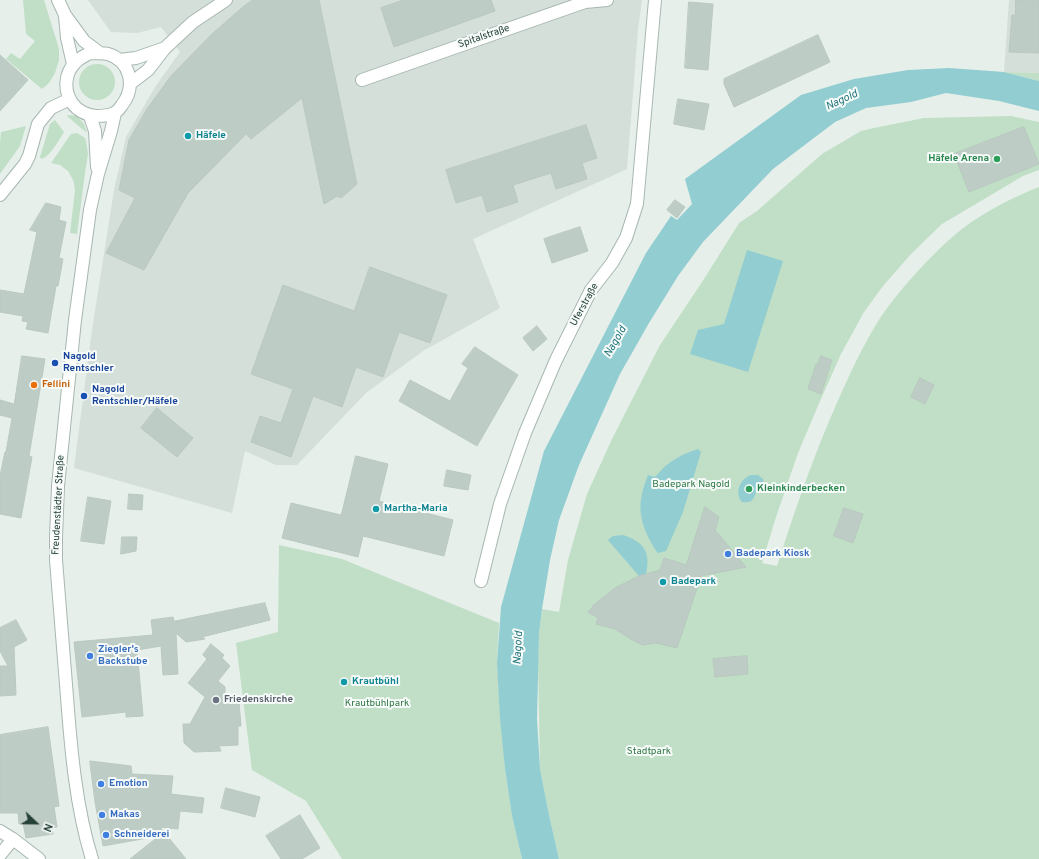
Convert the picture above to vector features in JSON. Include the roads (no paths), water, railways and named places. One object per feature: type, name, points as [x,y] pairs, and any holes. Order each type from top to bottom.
[{"type":"street","points":[[58,0],[65,15],[84,40],[100,53]]},
{"type":"street","points":[[131,83],[148,70],[165,48],[193,22],[226,0]]},
{"type":"street","name":"Spitalstraße","points":[[362,80],[585,2],[607,0]]},
{"type":"street","name":"Uferstraße","points":[[481,580],[500,504],[525,433],[556,360],[591,290],[612,264],[626,238],[637,204],[655,0]]},
{"type":"street","points":[[65,15],[67,38],[73,64]]},
{"type":"street","points":[[119,60],[136,58],[165,48]]},
{"type":"street","points":[[90,53],[110,55],[119,60],[128,72],[131,83],[126,100],[115,113],[101,116],[90,116],[82,112],[70,99],[67,90],[66,81],[73,64],[90,53]]},
{"type":"street","points":[[0,195],[25,164],[29,156],[38,124],[51,108],[70,99]]},
{"type":"street","name":"Freudenstädter Straße","points":[[92,859],[78,795],[70,731],[56,560],[56,537],[58,486],[71,350],[90,210],[98,174],[115,113]]},
{"type":"street","name":"Freudenstädter Straße","points":[[90,116],[95,131],[98,174]]},
{"type":"street","points":[[0,831],[39,859]]},
{"type":"street","points":[[0,854],[13,839]]},
{"type":"water","name":"Nagold","points":[[949,68],[1004,72],[1039,81],[1039,111],[999,101],[946,93],[911,102],[866,108],[835,122],[773,169],[703,242],[678,276],[620,374],[579,465],[559,520],[550,560],[542,609],[539,634],[537,719],[540,769],[559,859],[522,859],[512,816],[505,769],[500,718],[497,663],[501,607],[544,451],[646,253],[671,216],[677,220],[692,204],[685,179],[801,95],[854,79],[908,70]]},
{"type":"water","points":[[747,250],[783,261],[748,372],[690,354],[698,330],[724,324]]},
{"type":"water","points":[[698,449],[701,452],[683,512],[666,551],[658,553],[644,528],[640,506],[641,496],[648,475],[655,477],[674,460]]},
{"type":"water","name":"Kleinkinderbecken","points":[[751,475],[758,475],[763,479],[764,481],[762,487],[757,490],[751,501],[742,502],[738,494],[739,486],[747,477]]},
{"type":"water","points":[[623,535],[636,541],[644,549],[647,560],[646,574],[639,576],[608,540],[613,536]]},
{"type":"place","name":"Häfele","points":[[188,136]]},
{"type":"place","name":"Häfele Arena","points":[[997,159]]},
{"type":"place","name":"Nagold Rentschler","points":[[55,363]]},
{"type":"place","name":"Fellini","points":[[34,385]]},
{"type":"place","name":"Nagold Rentschler/Häfele","points":[[84,396]]},
{"type":"place","name":"Kleinkinderbecken","points":[[749,489]]},
{"type":"place","name":"Martha-Maria","points":[[376,509]]},
{"type":"place","name":"Badepark Kiosk","points":[[728,554]]},
{"type":"place","name":"Badepark","points":[[663,582]]},
{"type":"place","name":"Ziegler's Backstube","points":[[90,656]]},
{"type":"place","name":"Krautbühl","points":[[344,682]]},
{"type":"place","name":"Friedenskirche","points":[[216,700]]},
{"type":"place","name":"Emotion","points":[[101,784]]},
{"type":"place","name":"Makas","points":[[102,815]]},
{"type":"place","name":"Schneiderei","points":[[106,835]]},
{"type":"park label","name":"Badepark Nagold","points":[[691,485]]},
{"type":"park label","name":"Krautbühlpark","points":[[377,704]]},
{"type":"park label","name":"Stadtpark","points":[[649,752]]}]
